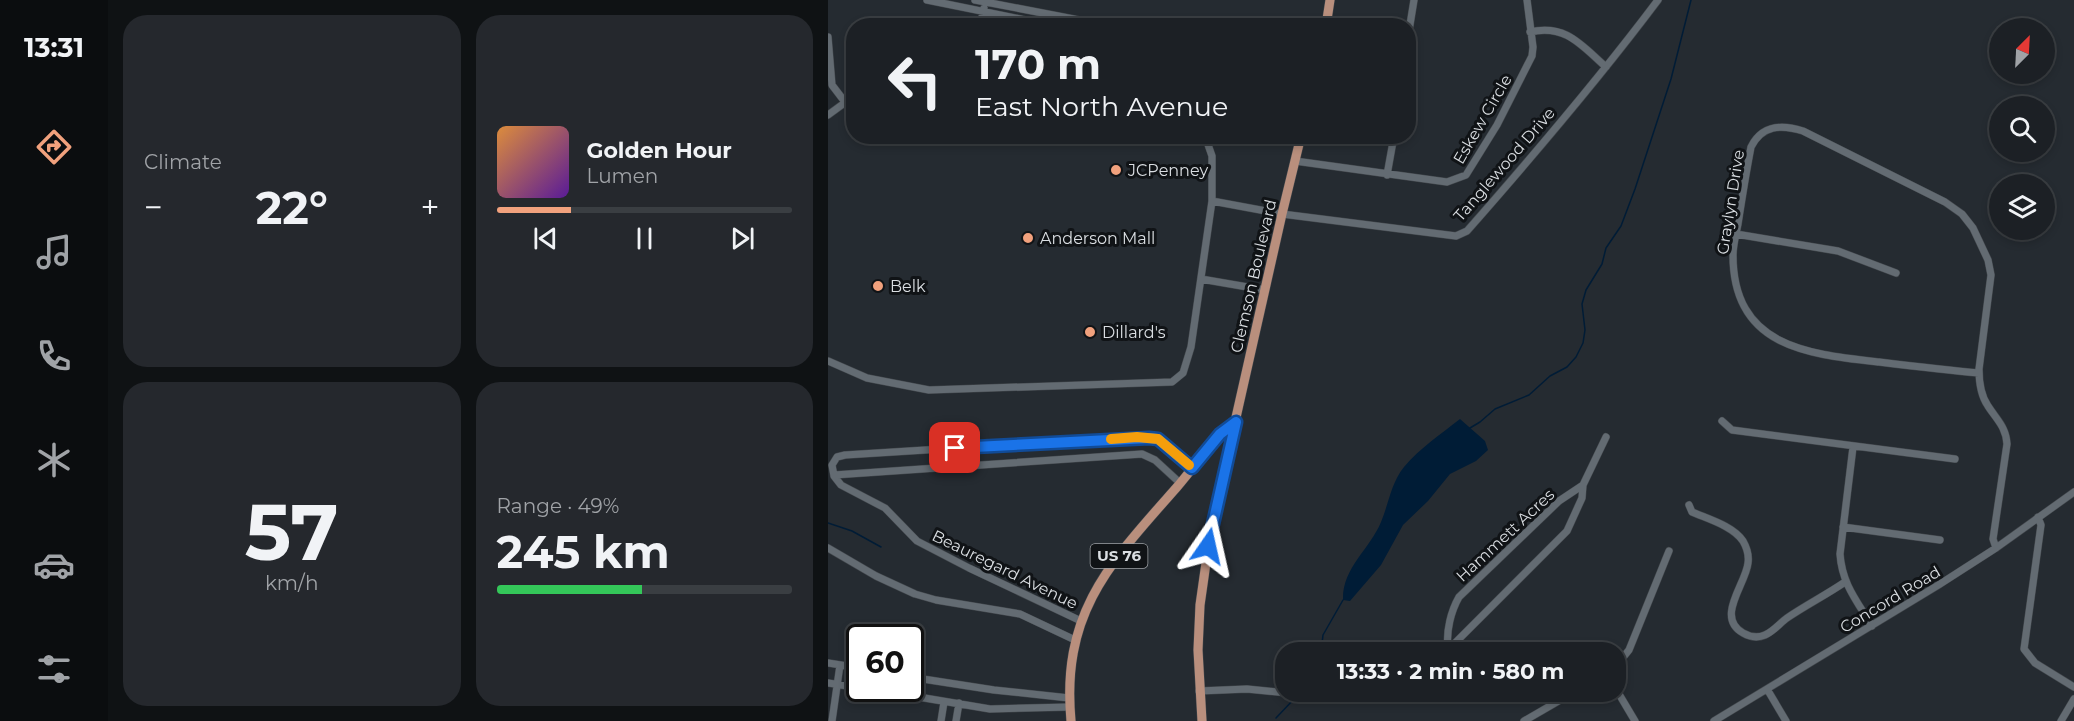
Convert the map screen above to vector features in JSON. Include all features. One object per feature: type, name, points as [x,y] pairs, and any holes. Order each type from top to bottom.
[{"type":"main road","points":[[1327,18],[1330,0]]},
{"type":"main road","name":"Clemson Boulevard","points":[[1202,721],[1199,691],[1199,631],[1204,568],[1211,528],[1299,144]]},
{"type":"main road","name":"US 76","points":[[1071,721],[1070,668],[1075,640],[1094,591],[1111,566],[1220,434],[1236,422]]},
{"type":"street","points":[[927,0],[1017,18]]},
{"type":"street","points":[[975,0],[1070,18]]},
{"type":"street","points":[[1411,18],[1414,0]]},
{"type":"street","name":"Eskew Circle","points":[[1295,161],[1447,182],[1466,175],[1497,125],[1532,57],[1533,47],[1527,0]]},
{"type":"street","name":"Tanglewood Drive","points":[[1212,201],[1282,214],[1456,236],[1467,231],[1527,162],[1658,0]]},
{"type":"street","points":[[982,18],[986,1]]},
{"type":"street","points":[[1530,32],[1557,30],[1569,35],[1606,66]]},
{"type":"street","points":[[828,37],[832,85],[845,102],[828,115]]},
{"type":"street","name":"Graylyn Drive","points":[[1979,373],[1807,352],[1774,339],[1764,331],[1742,302],[1734,273],[1733,254],[1751,147],[1756,137],[1776,127],[1788,126],[1803,132],[1945,202],[1962,214],[1973,228],[1988,260],[1991,275],[1979,373],[1986,404],[1997,416],[2007,434],[1993,539],[1996,548]]},
{"type":"street","points":[[828,361],[867,378],[929,390],[1172,382],[1183,372],[1191,347],[1212,201],[1212,156],[1208,144]]},
{"type":"street","points":[[1387,175],[1393,144]]},
{"type":"street","points":[[1736,234],[1838,251],[1896,273]]},
{"type":"street","points":[[1201,279],[1265,290]]},
{"type":"street","points":[[1722,422],[1732,430],[1955,459]]},
{"type":"street","points":[[1180,483],[1147,456],[1130,453],[834,475],[832,465],[837,457],[846,455],[1137,437],[1158,439],[1192,468]]},
{"type":"street","name":"Hammett Acres","points":[[1456,642],[1567,531],[1582,498],[1583,485],[1606,437]]},
{"type":"street","points":[[1853,447],[1840,554],[1842,576],[1872,626]]},
{"type":"street","name":"Beauregard Avenue","points":[[834,475],[841,484],[885,508],[917,541],[1081,621]]},
{"type":"street","name":"Hammett Acres","points":[[1447,642],[1453,606],[1459,597],[1559,501],[1583,485]]},
{"type":"street","name":"Concord Road","points":[[1714,721],[1996,548],[2074,492]]},
{"type":"street","points":[[1689,505],[1692,512],[1735,533],[1746,549],[1747,570],[1733,603],[1731,615],[1735,626],[1744,634],[1756,637],[1768,633],[1787,618],[1845,582]]},
{"type":"street","points":[[2038,517],[2041,525],[2024,649],[2035,663],[2074,687]]},
{"type":"street","points":[[1843,527],[1940,540]]},
{"type":"street","name":"Beauregard Avenue","points":[[828,548],[876,576],[915,594],[936,600],[1020,614],[1075,640]]},
{"type":"street","points":[[1626,654],[1669,551]]},
{"type":"street","points":[[828,663],[846,666]]},
{"type":"street","points":[[832,721],[840,665]]},
{"type":"street","points":[[924,678],[1069,703]]},
{"type":"street","points":[[828,682],[846,686]]},
{"type":"street","points":[[1199,691],[1247,689],[1275,692]]},
{"type":"street","points":[[1767,689],[1786,721]]},
{"type":"street","points":[[924,698],[1005,710],[1069,703]]},
{"type":"street","points":[[2061,721],[2074,699]]},
{"type":"street","points":[[941,721],[944,702]]},
{"type":"street","points":[[1524,721],[1557,702]]},
{"type":"street","points":[[1624,702],[1635,721]]},
{"type":"street","points":[[956,721],[959,703]]},
{"type":"water","points":[[1460,419],[1485,441],[1488,450],[1476,461],[1450,474],[1428,501],[1403,525],[1381,565],[1350,601],[1343,600],[1347,578],[1376,532],[1400,473],[1417,454]]},
{"type":"waterway","points":[[1470,428],[1495,409],[1529,395],[1550,376],[1567,367],[1576,357],[1583,343],[1585,330],[1582,304],[1586,290],[1602,264],[1606,248],[1621,226],[1635,189],[1671,79],[1691,0]]},
{"type":"waterway","points":[[828,523],[852,531],[881,547]]},
{"type":"waterway","points":[[1322,642],[1323,635],[1343,600]]},
{"type":"waterway","points":[[1276,718],[1291,702]]},
{"type":"slow traffic","points":[[1111,439],[1137,437],[1158,439],[1189,465]]},
{"type":"place","name":"JCPenney","points":[[1116,170]]},
{"type":"place","name":"Anderson Mall","points":[[1028,238]]},
{"type":"place","name":"Belk","points":[[878,286]]},
{"type":"place","name":"Dillard's","points":[[1090,332]]},
{"type":"route","points":[[955,448],[1149,438],[1158,439],[1192,468],[1220,434],[1236,422],[1208,546]]}]
